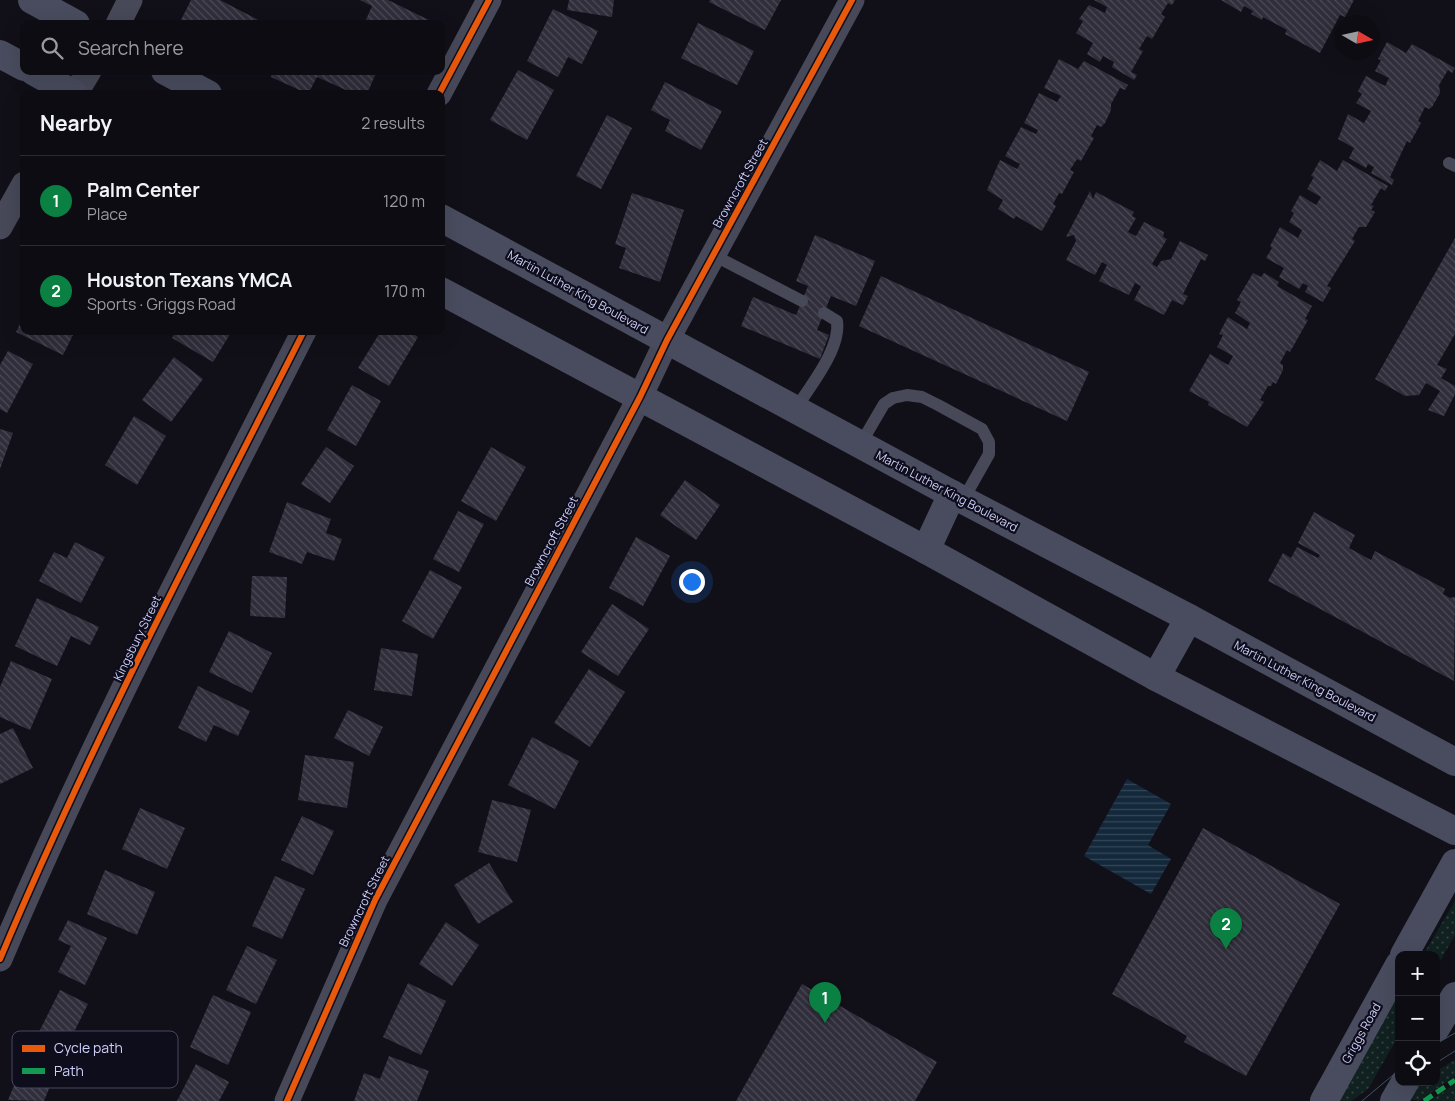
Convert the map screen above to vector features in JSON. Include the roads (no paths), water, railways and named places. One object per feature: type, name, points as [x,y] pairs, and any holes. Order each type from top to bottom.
[{"type":"main road","points":[[32,0],[69,20]]},
{"type":"main road","points":[[0,54],[20,64]]},
{"type":"main road","points":[[39,75],[68,90]]},
{"type":"main road","points":[[172,75],[201,90]]},
{"type":"main road","name":"Martin Luther King Boulevard","points":[[445,220],[957,497],[1189,618],[1455,762]]},
{"type":"main road","points":[[445,293],[926,550],[1156,677],[1455,830]]},
{"type":"main road","points":[[926,550],[957,497]]},
{"type":"main road","points":[[1156,677],[1189,618]]},
{"type":"main road","points":[[1406,951],[1455,863]]},
{"type":"main road","name":"Griggs Road","points":[[1324,1101],[1395,972]]},
{"type":"main road","points":[[1440,1021],[1455,996]]},
{"type":"main road","points":[[1394,1101],[1403,1086]]},
{"type":"street","points":[[120,20],[130,0]]},
{"type":"street","points":[[441,90],[489,0]]},
{"type":"street","name":"Browncroft Street","points":[[287,1101],[375,900],[640,397],[667,340],[852,0]]},
{"type":"street","points":[[77,90],[87,75]]},
{"type":"street","points":[[0,227],[20,191]]},
{"type":"street","name":"Kingsbury Street","points":[[0,959],[35,876],[156,626],[302,335]]},
{"type":"lane","points":[[713,255],[802,301]]},
{"type":"lane","points":[[796,410],[835,345],[839,332],[837,321],[824,312]]},
{"type":"lane","points":[[860,444],[884,404],[893,398],[907,395],[922,397],[982,429],[989,442],[989,454],[957,497]]},
{"type":"water","points":[[1127,779],[1171,804],[1148,845],[1171,859],[1151,894],[1084,856]]},
{"type":"tram line","points":[[1440,1042],[1455,1033]]},
{"type":"tram line","points":[[1440,1060],[1455,1051]]},
{"type":"tram line","points":[[1362,1101],[1395,1073]]},
{"type":"tram line","points":[[1387,1101],[1404,1086]]},
{"type":"place","name":"Houston Texans YMCA","points":[[1226,949]]},
{"type":"place","name":"Palm Center","points":[[825,1023]]}]
